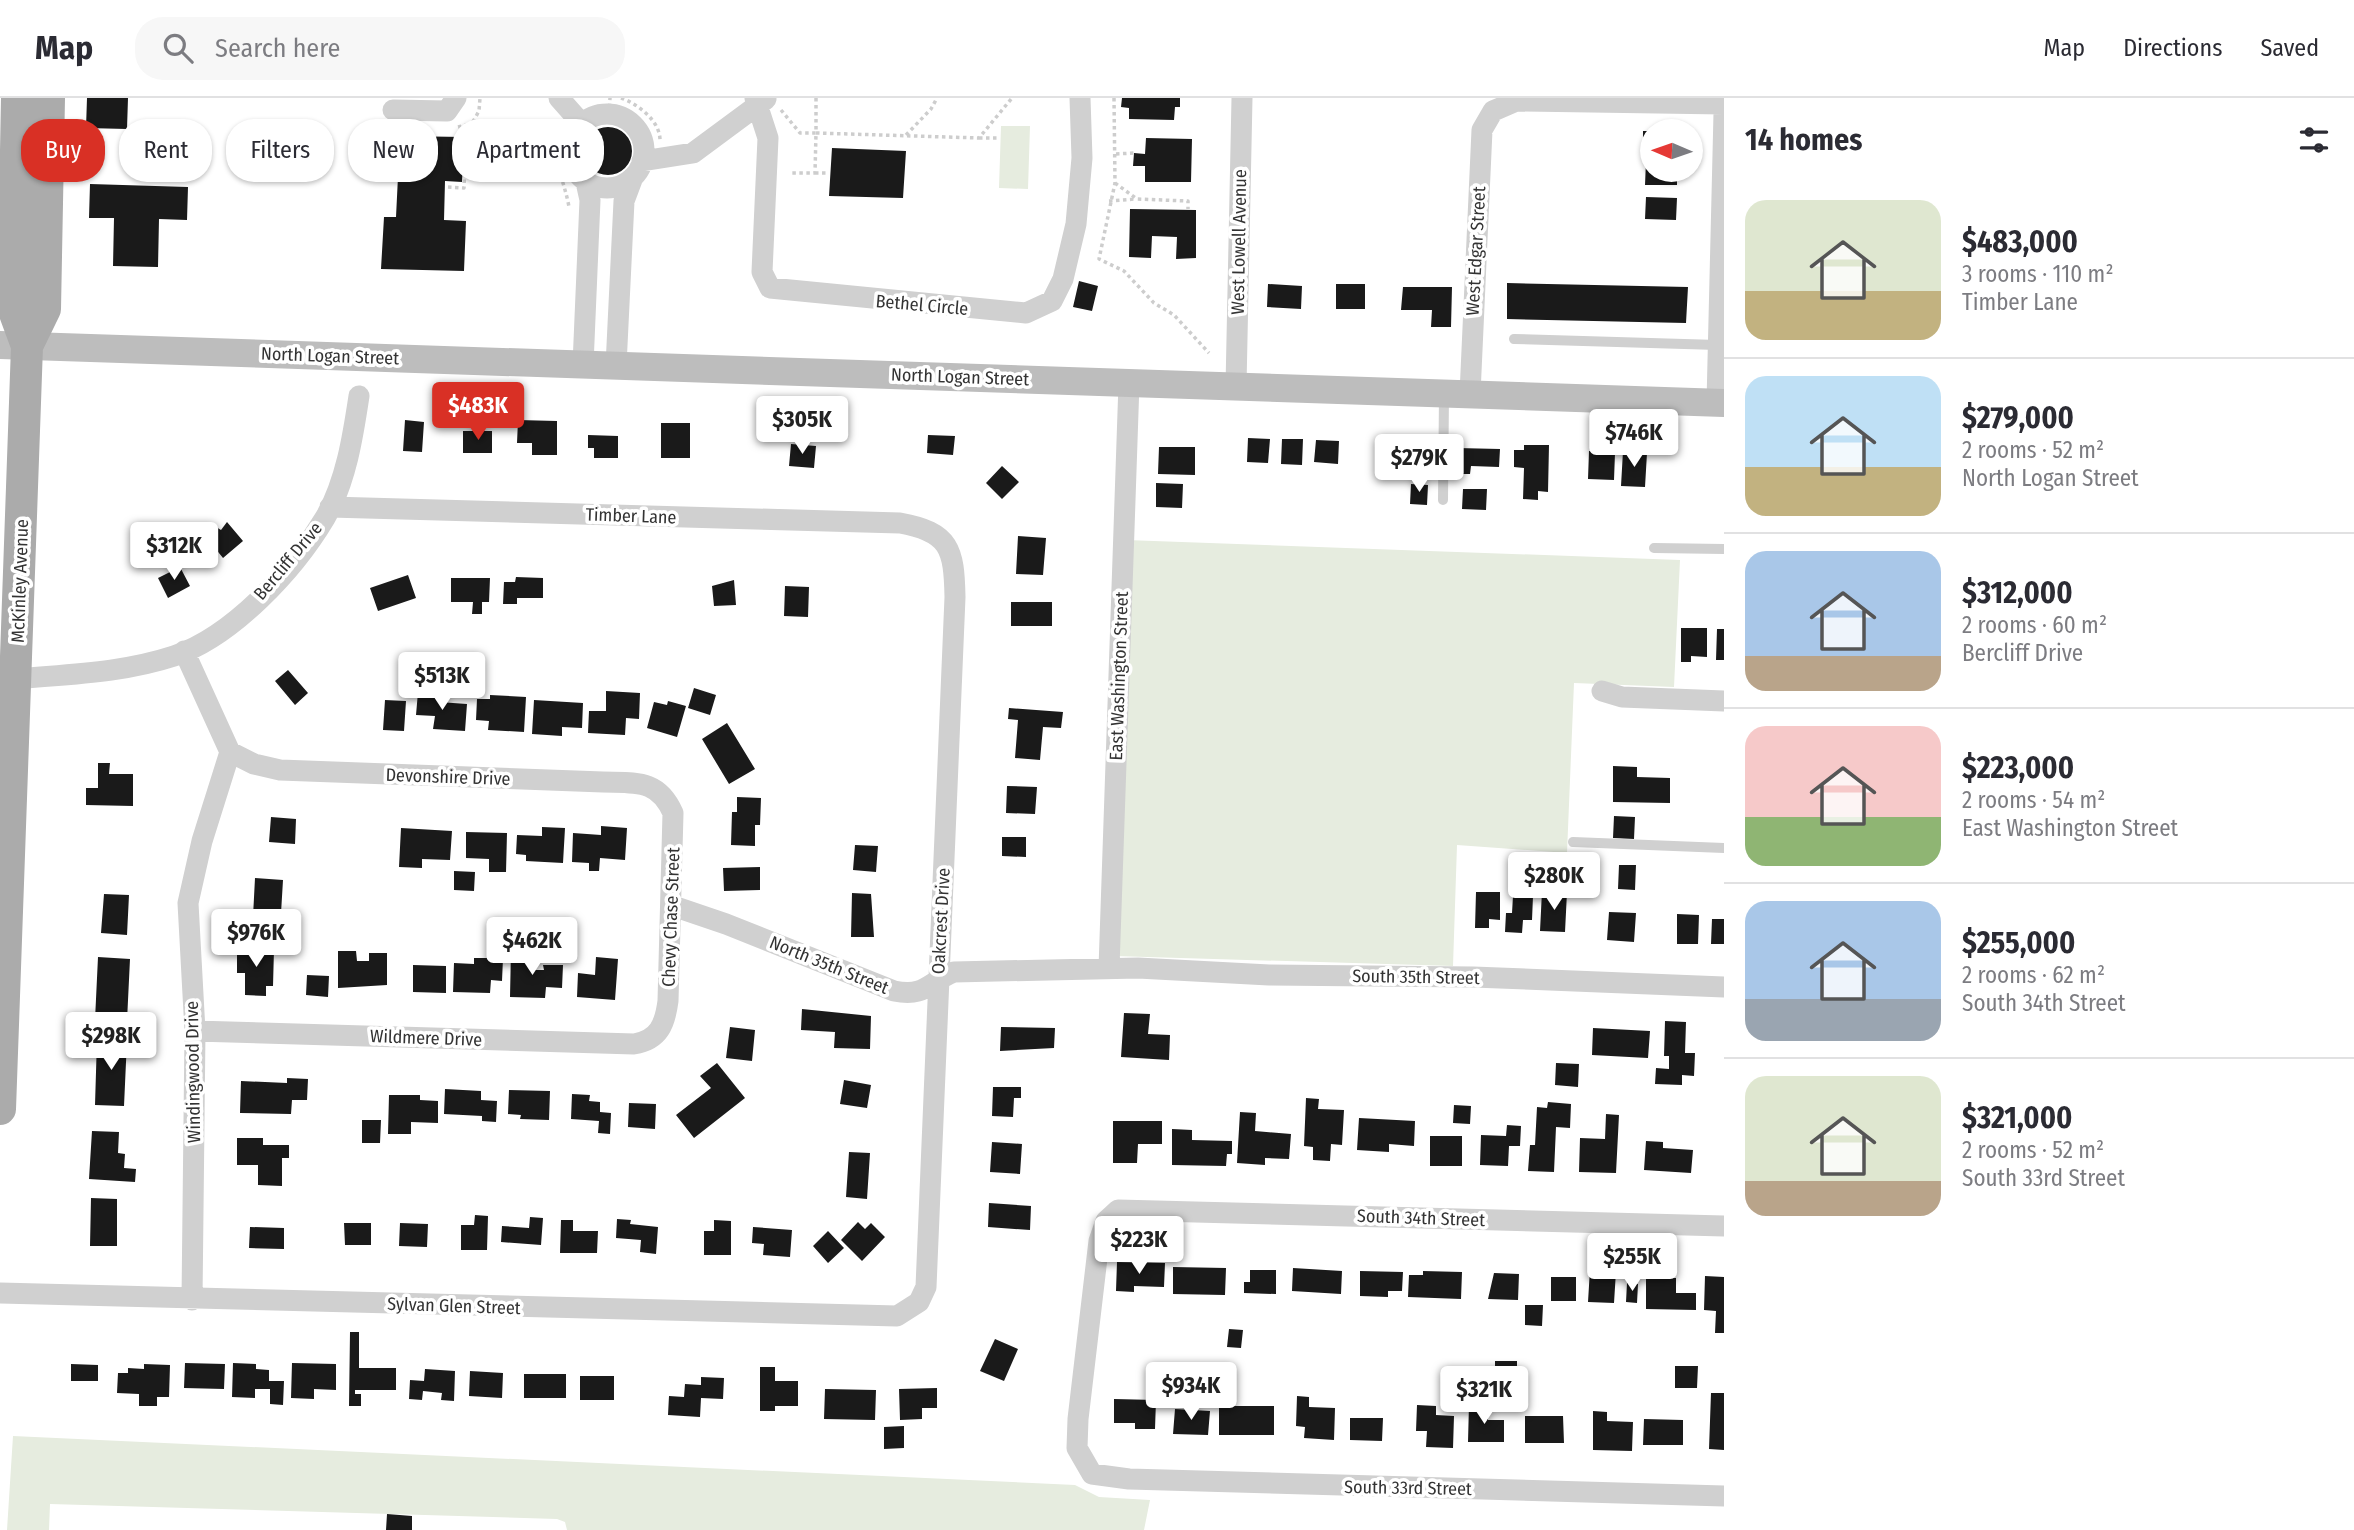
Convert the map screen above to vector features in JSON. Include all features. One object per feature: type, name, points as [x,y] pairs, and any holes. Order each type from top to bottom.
[{"type":"main road","points":[[14,346],[17,98]]},
{"type":"main road","points":[[14,346],[45,309],[49,98]]},
{"type":"main road","name":"McKinley Avenue","points":[[0,1109],[16,679],[14,346]]},
{"type":"street","points":[[397,119],[447,111],[456,98]]},
{"type":"street","name":"Bethel Circle","points":[[764,102],[768,138],[762,272],[769,288],[1026,313],[1052,301],[1063,279],[1077,211],[1082,158],[1080,98]]},
{"type":"street","name":"West Lowell Avenue","points":[[1236,386],[1242,98]]},
{"type":"street","name":"West Edgar Street","points":[[1457,394],[1482,130],[1493,111],[1516,101],[1724,104]]},
{"type":"street","points":[[586,182],[614,188],[646,166],[693,153],[764,102]]},
{"type":"street","points":[[571,111],[590,118],[613,103],[637,130],[644,150],[646,166],[624,201],[616,366]]},
{"type":"street","points":[[1720,402],[1718,345],[1724,113]]},
{"type":"street","points":[[583,365],[590,200],[586,182]]},
{"type":"street","name":"North Logan Street","points":[[14,346],[1720,402]]},
{"type":"street","name":"East Washington Street","points":[[1109,968],[1129,383]]},
{"type":"street","name":"Bercliff Drive","points":[[16,679],[102,673],[184,651],[213,636],[269,590],[298,555],[330,507],[341,481],[359,396]]},
{"type":"street","name":"Timber Lane","points":[[330,507],[855,521],[900,523],[932,531]]},
{"type":"street","name":"Oakcrest Drive","points":[[906,1312],[919,1302],[926,1287],[929,1266],[938,979],[955,597],[955,566],[945,543],[932,531]]},
{"type":"street","points":[[184,651],[230,752]]},
{"type":"street","points":[[1602,691],[1622,698],[1724,701]]},
{"type":"street","name":"Devonshire Drive","points":[[230,752],[254,764],[279,770],[639,784],[653,787],[666,797]]},
{"type":"street","name":"Windingwood Drive","points":[[192,1300],[195,1031],[188,903],[202,841],[230,752]]},
{"type":"street","name":"Chevy Chase Street","points":[[655,1037],[666,1017],[673,906],[673,813],[666,797]]},
{"type":"street","name":"North 35th Street","points":[[673,906],[726,924],[894,991],[912,994],[928,990],[938,979],[954,972],[1109,968]]},
{"type":"street","name":"South 35th Street","points":[[1109,968],[1269,975],[1473,977],[1724,987]]},
{"type":"street","name":"Wildmere Drive","points":[[195,1031],[610,1045],[647,1042],[655,1037]]},
{"type":"street","name":"South 34th Street","points":[[1092,1474],[1077,1448],[1078,1419],[1099,1241],[1105,1221],[1118,1210],[1724,1226]]},
{"type":"street","name":"Sylvan Glen Street","points":[[0,1293],[817,1317],[897,1316],[906,1312]]},
{"type":"street","name":"South 33rd Street","points":[[1092,1474],[1129,1479],[1301,1486],[1724,1496]]},
{"type":"lane","points":[[1514,339],[1718,345]]},
{"type":"lane","points":[[1443,500],[1457,394]]},
{"type":"lane","points":[[1654,548],[1724,549]]},
{"type":"lane","points":[[1573,842],[1724,848]]},
{"type":"path","points":[[473,119],[479,111],[480,98]]},
{"type":"path","points":[[815,173],[816,98]]},
{"type":"path","points":[[906,135],[931,109],[937,98]]},
{"type":"path","points":[[979,138],[1012,98]]},
{"type":"path","points":[[1114,98],[1115,183],[1099,259],[1124,271],[1154,303],[1174,315],[1209,353]]},
{"type":"path","points":[[764,102],[800,133],[1000,138]]},
{"type":"path","points":[[613,103],[639,106],[660,134],[646,166]]},
{"type":"path","points":[[569,220],[567,196],[556,170],[554,153],[558,127],[571,111]]},
{"type":"path","points":[[1116,154],[1133,153]]},
{"type":"path","points":[[789,173],[827,173]]},
{"type":"path","points":[[448,187],[464,188],[464,182]]},
{"type":"path","points":[[1115,183],[1137,199]]},
{"type":"path","points":[[1110,201],[1188,201],[1188,209]]},
{"type":"shaded area","points":[[1001,126],[1030,126],[1028,189],[999,188]]},
{"type":"shaded area","points":[[1126,540],[1680,560],[1674,687],[1574,683],[1567,853],[1457,845],[1453,966],[1114,956]]},
{"type":"shaded area","points":[[13,1436],[1075,1485],[1099,1497],[1150,1500],[1144,1530],[567,1530],[565,1522],[557,1519],[50,1504],[49,1530],[7,1530]]},
{"type":"building","points":[[87,98],[128,98],[127,119],[119,119],[119,129],[105,128],[105,119],[86,119]]},
{"type":"building","points":[[1122,98],[1180,98],[1180,107],[1175,107],[1174,120],[1129,119],[1129,108],[1121,107]]},
{"type":"building","points":[[604,128],[617,129],[625,134],[632,151],[625,168],[617,173],[604,174]]},
{"type":"building","points":[[438,137],[452,137],[452,181],[445,181],[444,220],[466,221],[464,271],[381,269],[384,217],[396,217],[398,182],[438,182]]},
{"type":"building","points":[[1146,138],[1192,139],[1191,182],[1145,182],[1145,166],[1133,166],[1134,153],[1145,154]]},
{"type":"building","points":[[832,148],[906,151],[903,198],[829,196]]},
{"type":"building","points":[[1645,182],[1677,182],[1677,185],[1645,185]]},
{"type":"building","points":[[90,184],[188,187],[187,220],[159,219],[158,267],[113,266],[114,218],[89,218]]},
{"type":"building","points":[[1646,197],[1677,198],[1676,220],[1645,219]]},
{"type":"building","points":[[1130,209],[1196,210],[1196,258],[1176,259],[1177,237],[1152,236],[1151,258],[1129,257]]},
{"type":"building","points":[[1079,281],[1098,286],[1092,311],[1073,307]]},
{"type":"building","points":[[1507,283],[1688,287],[1686,323],[1507,319]]},
{"type":"building","points":[[1268,284],[1302,286],[1301,309],[1267,307]]},
{"type":"building","points":[[1336,284],[1365,284],[1365,309],[1336,309]]},
{"type":"building","points":[[1403,287],[1452,287],[1451,327],[1431,327],[1432,310],[1401,310]]},
{"type":"building","points":[[405,420],[424,422],[422,452],[403,451]]},
{"type":"building","points":[[518,420],[557,421],[557,455],[532,455],[532,443],[517,443]]},
{"type":"building","points":[[661,423],[690,423],[690,458],[661,458]]},
{"type":"building","points":[[463,431],[492,431],[492,453],[463,453]]},
{"type":"building","points":[[588,435],[618,436],[618,458],[594,458],[594,448],[588,448]]},
{"type":"building","points":[[928,435],[955,436],[953,455],[927,453]]},
{"type":"building","points":[[1248,438],[1270,439],[1268,463],[1247,462]]},
{"type":"building","points":[[1282,439],[1303,439],[1302,465],[1281,464]]},
{"type":"building","points":[[1412,439],[1435,440],[1433,477],[1410,475]]},
{"type":"building","points":[[1316,440],[1339,441],[1338,464],[1314,462]]},
{"type":"building","points":[[791,444],[816,446],[814,468],[789,466]]},
{"type":"building","points":[[1524,445],[1549,445],[1548,492],[1538,491],[1538,500],[1523,499],[1524,468],[1514,467],[1514,450],[1524,450]]},
{"type":"building","points":[[1159,447],[1195,447],[1195,475],[1158,474]]},
{"type":"building","points":[[1457,448],[1500,449],[1499,467],[1471,466],[1470,474],[1456,474]]},
{"type":"building","points":[[1589,451],[1615,453],[1614,480],[1588,479]]},
{"type":"building","points":[[1623,451],[1647,453],[1645,487],[1621,486]]},
{"type":"building","points":[[1002,466],[1019,482],[1002,499],[986,483]]},
{"type":"building","points":[[1156,483],[1183,484],[1182,508],[1156,507]]},
{"type":"building","points":[[1411,484],[1428,485],[1427,505],[1410,504]]},
{"type":"building","points":[[1463,489],[1487,489],[1486,510],[1462,509]]},
{"type":"building","points":[[227,522],[243,541],[223,558],[206,537],[216,527],[221,530]]},
{"type":"building","points":[[1018,536],[1046,538],[1043,575],[1016,574]]},
{"type":"building","points":[[180,567],[190,586],[168,598],[158,578]]},
{"type":"building","points":[[408,575],[416,598],[378,611],[370,588]]},
{"type":"building","points":[[516,577],[543,578],[543,598],[517,598],[517,604],[503,604],[504,582],[515,582]]},
{"type":"building","points":[[451,578],[490,578],[489,602],[482,602],[482,614],[472,614],[473,602],[451,602]]},
{"type":"building","points":[[734,580],[736,605],[714,606],[712,586]]},
{"type":"building","points":[[785,586],[809,587],[808,617],[784,616]]},
{"type":"building","points":[[1011,602],[1052,602],[1052,626],[1011,626]]},
{"type":"building","points":[[1681,628],[1707,628],[1707,657],[1691,656],[1691,662],[1681,662]]},
{"type":"building","points":[[1717,629],[1724,629],[1724,660],[1716,660]]},
{"type":"building","points":[[288,670],[308,693],[295,705],[275,681]]},
{"type":"building","points":[[694,688],[716,695],[710,715],[688,708]]},
{"type":"building","points":[[606,691],[640,693],[639,719],[626,718],[625,735],[588,733],[589,711],[606,711]]},
{"type":"building","points":[[418,692],[440,693],[439,702],[467,704],[465,731],[433,729],[435,716],[416,715]]},
{"type":"building","points":[[490,695],[526,697],[524,732],[488,730],[489,721],[476,720],[477,699],[490,699]]},
{"type":"building","points":[[385,700],[406,701],[404,731],[383,730]]},
{"type":"building","points":[[534,700],[583,703],[582,728],[562,727],[562,736],[532,734]]},
{"type":"building","points":[[668,701],[686,706],[677,737],[647,728],[654,702],[667,705]]},
{"type":"building","points":[[1009,708],[1063,712],[1061,728],[1043,727],[1040,760],[1015,758],[1018,720],[1008,719]]},
{"type":"building","points":[[727,723],[755,769],[729,784],[702,739]]},
{"type":"building","points":[[98,763],[110,763],[109,774],[133,774],[133,806],[86,805],[86,788],[98,788]]},
{"type":"building","points":[[1613,766],[1637,767],[1637,777],[1670,778],[1670,803],[1613,802]]},
{"type":"building","points":[[1007,786],[1037,787],[1035,814],[1006,813]]},
{"type":"building","points":[[737,797],[761,798],[760,825],[755,825],[755,846],[731,845],[732,812],[737,812]]},
{"type":"building","points":[[1614,816],[1635,817],[1634,839],[1613,838]]},
{"type":"building","points":[[271,817],[296,819],[295,844],[269,842]]},
{"type":"building","points":[[601,826],[627,828],[625,860],[600,858],[599,871],[589,871],[589,863],[572,862],[573,833],[601,835]]},
{"type":"building","points":[[542,827],[565,828],[563,863],[526,861],[526,855],[516,854],[517,835],[542,836]]},
{"type":"building","points":[[401,828],[452,831],[450,860],[422,859],[422,868],[399,867]]},
{"type":"building","points":[[466,832],[507,833],[506,872],[489,872],[489,859],[466,858]]},
{"type":"building","points":[[1002,837],[1026,837],[1026,857],[1002,856]]},
{"type":"building","points":[[855,845],[878,846],[876,872],[853,870]]},
{"type":"building","points":[[1619,865],[1636,865],[1635,890],[1618,889]]},
{"type":"building","points":[[760,867],[760,890],[724,891],[723,868]]},
{"type":"building","points":[[454,871],[475,872],[474,891],[454,890]]},
{"type":"building","points":[[255,878],[283,880],[280,930],[271,929],[271,937],[252,936]]},
{"type":"building","points":[[1542,891],[1567,892],[1565,932],[1540,931]]},
{"type":"building","points":[[1476,892],[1500,892],[1500,920],[1489,919],[1489,928],[1475,928]]},
{"type":"building","points":[[852,893],[871,894],[874,937],[851,937]]},
{"type":"building","points":[[104,894],[129,895],[127,935],[101,933]]},
{"type":"building","points":[[1513,896],[1533,896],[1532,920],[1523,920],[1522,933],[1505,932],[1506,913],[1512,913]]},
{"type":"building","points":[[1609,912],[1636,913],[1634,942],[1607,940]]},
{"type":"building","points":[[1677,914],[1699,915],[1698,944],[1677,944]]},
{"type":"building","points":[[1712,919],[1724,919],[1724,944],[1711,944]]},
{"type":"building","points":[[237,948],[274,949],[273,986],[266,986],[266,996],[245,995],[245,973],[237,973]]},
{"type":"building","points":[[511,949],[530,949],[529,970],[544,970],[543,965],[563,965],[562,988],[546,987],[545,998],[510,997]]},
{"type":"building","points":[[338,951],[356,951],[357,961],[369,961],[369,953],[387,953],[387,985],[338,988]]},
{"type":"building","points":[[98,957],[130,959],[127,1021],[95,1020]]},
{"type":"building","points":[[596,957],[618,959],[615,1000],[577,997],[578,973],[595,975]]},
{"type":"building","points":[[474,958],[503,958],[502,981],[491,980],[490,993],[453,992],[454,963],[474,964]]},
{"type":"building","points":[[413,965],[446,966],[446,993],[413,992]]},
{"type":"building","points":[[307,975],[329,976],[328,997],[306,995]]},
{"type":"building","points":[[802,1009],[871,1016],[870,1049],[834,1048],[835,1032],[801,1030]]},
{"type":"building","points":[[1124,1013],[1150,1014],[1148,1034],[1170,1035],[1169,1060],[1121,1057]]},
{"type":"building","points":[[1665,1021],[1686,1022],[1685,1053],[1695,1053],[1694,1076],[1682,1075],[1682,1085],[1655,1084],[1656,1068],[1669,1069],[1669,1056],[1664,1056]]},
{"type":"building","points":[[730,1027],[755,1030],[752,1061],[726,1058]]},
{"type":"building","points":[[1001,1027],[1055,1028],[1054,1048],[1000,1051]]},
{"type":"building","points":[[1593,1028],[1650,1031],[1648,1058],[1592,1055]]},
{"type":"building","points":[[97,1039],[127,1040],[124,1106],[95,1105]]},
{"type":"building","points":[[717,1063],[745,1098],[694,1138],[676,1115],[711,1088],[700,1076]]},
{"type":"building","points":[[1556,1063],[1579,1064],[1578,1087],[1555,1085]]},
{"type":"building","points":[[287,1078],[308,1079],[307,1100],[292,1100],[291,1114],[240,1113],[241,1081],[287,1083]]},
{"type":"building","points":[[844,1080],[871,1085],[867,1108],[840,1104]]},
{"type":"building","points":[[993,1087],[1021,1087],[1021,1098],[1014,1098],[1013,1117],[992,1116]]},
{"type":"building","points":[[445,1089],[481,1091],[481,1100],[497,1101],[496,1122],[482,1121],[482,1116],[444,1114]]},
{"type":"building","points":[[509,1090],[550,1091],[549,1120],[520,1119],[521,1115],[508,1114]]},
{"type":"building","points":[[572,1094],[590,1095],[589,1101],[600,1102],[600,1112],[611,1113],[610,1134],[598,1133],[599,1121],[571,1119]]},
{"type":"building","points":[[389,1095],[420,1095],[420,1100],[438,1101],[438,1123],[411,1122],[411,1134],[388,1134]]},
{"type":"building","points":[[1306,1098],[1319,1099],[1318,1109],[1344,1110],[1342,1145],[1331,1144],[1330,1161],[1313,1160],[1313,1147],[1304,1146]]},
{"type":"building","points":[[1548,1102],[1571,1104],[1570,1128],[1556,1127],[1554,1172],[1528,1171],[1530,1145],[1535,1145],[1537,1107],[1547,1108]]},
{"type":"building","points":[[629,1103],[656,1104],[655,1129],[628,1127]]},
{"type":"building","points":[[1454,1105],[1471,1106],[1470,1124],[1453,1123]]},
{"type":"building","points":[[1240,1112],[1256,1113],[1255,1131],[1291,1134],[1289,1159],[1265,1158],[1265,1165],[1237,1163]]},
{"type":"building","points":[[1606,1114],[1619,1115],[1616,1173],[1579,1172],[1580,1138],[1605,1139]]},
{"type":"building","points":[[1359,1118],[1415,1121],[1414,1146],[1389,1144],[1389,1152],[1357,1150]]},
{"type":"building","points":[[362,1120],[381,1120],[380,1143],[362,1143]]},
{"type":"building","points":[[1113,1121],[1162,1121],[1162,1144],[1138,1144],[1137,1163],[1113,1163]]},
{"type":"building","points":[[1507,1125],[1521,1126],[1520,1146],[1509,1146],[1508,1166],[1480,1165],[1481,1135],[1506,1136]]},
{"type":"building","points":[[1172,1129],[1192,1130],[1192,1140],[1232,1141],[1232,1154],[1227,1154],[1226,1166],[1172,1165]]},
{"type":"building","points":[[92,1131],[119,1132],[118,1153],[125,1154],[124,1168],[136,1169],[135,1182],[89,1179]]},
{"type":"building","points":[[1430,1136],[1462,1136],[1462,1166],[1430,1166]]},
{"type":"building","points":[[237,1138],[263,1138],[263,1145],[289,1145],[289,1158],[282,1158],[282,1186],[258,1185],[258,1165],[237,1165]]},
{"type":"building","points":[[1646,1141],[1663,1142],[1663,1148],[1693,1150],[1691,1173],[1644,1170]]},
{"type":"building","points":[[992,1142],[1022,1144],[1020,1174],[990,1172]]},
{"type":"building","points":[[849,1152],[870,1153],[867,1199],[846,1197]]},
{"type":"building","points":[[91,1198],[117,1199],[117,1246],[90,1246]]},
{"type":"building","points":[[989,1203],[1031,1206],[1030,1230],[988,1227]]},
{"type":"building","points":[[475,1215],[488,1216],[487,1250],[461,1250],[461,1225],[474,1225]]},
{"type":"building","points":[[530,1217],[543,1218],[541,1245],[501,1242],[502,1226],[529,1228]]},
{"type":"building","points":[[617,1219],[631,1220],[630,1224],[658,1227],[656,1254],[640,1252],[641,1240],[616,1238]]},
{"type":"building","points":[[561,1220],[573,1220],[573,1231],[598,1231],[597,1253],[560,1253]]},
{"type":"building","points":[[714,1220],[731,1221],[731,1255],[704,1255],[704,1231],[714,1231]]},
{"type":"building","points":[[858,1222],[865,1229],[871,1223],[885,1237],[862,1261],[841,1240]]},
{"type":"building","points":[[344,1223],[371,1223],[371,1245],[345,1245]]},
{"type":"building","points":[[400,1223],[428,1224],[427,1247],[399,1246]]},
{"type":"building","points":[[250,1227],[284,1228],[284,1249],[249,1248]]},
{"type":"building","points":[[753,1227],[792,1230],[790,1257],[763,1255],[764,1244],[752,1243]]},
{"type":"building","points":[[828,1231],[844,1248],[828,1263],[813,1246]]},
{"type":"building","points":[[1117,1262],[1165,1263],[1164,1287],[1134,1286],[1134,1292],[1116,1291]]},
{"type":"building","points":[[1173,1267],[1226,1268],[1225,1295],[1173,1294]]},
{"type":"building","points":[[1293,1268],[1342,1271],[1341,1294],[1292,1291]]},
{"type":"building","points":[[1590,1269],[1616,1271],[1614,1303],[1588,1302]]},
{"type":"building","points":[[1250,1270],[1276,1270],[1276,1294],[1244,1293],[1244,1282],[1250,1282]]},
{"type":"building","points":[[1360,1271],[1403,1272],[1402,1291],[1388,1291],[1388,1297],[1360,1296]]},
{"type":"building","points":[[1423,1271],[1462,1272],[1461,1299],[1408,1297],[1409,1275],[1423,1275]]},
{"type":"building","points":[[1494,1273],[1519,1274],[1518,1300],[1488,1299]]},
{"type":"building","points":[[1705,1276],[1724,1277],[1724,1333],[1715,1333],[1716,1311],[1704,1310]]},
{"type":"building","points":[[1551,1277],[1576,1277],[1576,1301],[1551,1301]]},
{"type":"building","points":[[1646,1278],[1676,1278],[1676,1293],[1696,1293],[1696,1310],[1646,1309]]},
{"type":"building","points":[[1627,1283],[1638,1284],[1637,1303],[1626,1302]]},
{"type":"building","points":[[1525,1305],[1543,1305],[1542,1326],[1525,1325]]},
{"type":"building","points":[[1229,1329],[1243,1330],[1241,1348],[1227,1347]]},
{"type":"building","points":[[350,1332],[359,1332],[359,1368],[396,1368],[396,1390],[355,1390],[355,1394],[361,1394],[361,1406],[349,1406]]},
{"type":"building","points":[[995,1339],[1018,1349],[1004,1381],[980,1371]]},
{"type":"building","points":[[1495,1361],[1517,1361],[1517,1382],[1495,1382]]},
{"type":"building","points":[[185,1363],[225,1364],[224,1389],[184,1388]]},
{"type":"building","points":[[233,1363],[256,1364],[256,1369],[269,1370],[269,1381],[284,1381],[283,1405],[270,1404],[270,1389],[255,1389],[255,1398],[232,1397]]},
{"type":"building","points":[[292,1363],[336,1364],[336,1390],[314,1389],[314,1399],[291,1398]]},
{"type":"building","points":[[71,1364],[98,1365],[98,1381],[71,1381]]},
{"type":"building","points":[[144,1364],[170,1365],[169,1397],[157,1397],[157,1406],[139,1406],[139,1394],[117,1393],[118,1373],[128,1373],[128,1368],[144,1369]]},
{"type":"building","points":[[1675,1366],[1698,1366],[1697,1388],[1675,1388]]},
{"type":"building","points":[[760,1367],[775,1367],[775,1381],[798,1381],[798,1406],[775,1406],[775,1411],[760,1411]]},
{"type":"building","points":[[425,1369],[455,1371],[454,1401],[441,1400],[442,1393],[423,1391],[422,1400],[409,1399],[410,1380],[424,1381]]},
{"type":"building","points":[[1171,1370],[1185,1371],[1184,1392],[1170,1391]]},
{"type":"building","points":[[470,1371],[503,1373],[502,1398],[469,1396]]},
{"type":"building","points":[[524,1374],[566,1374],[566,1398],[524,1398]]},
{"type":"building","points":[[580,1376],[614,1376],[614,1400],[580,1400]]},
{"type":"building","points":[[701,1377],[724,1378],[723,1399],[701,1398],[700,1417],[668,1415],[669,1396],[684,1397],[685,1384],[701,1385]]},
{"type":"building","points":[[937,1388],[937,1408],[922,1408],[922,1419],[900,1420],[899,1389]]},
{"type":"building","points":[[825,1389],[876,1390],[875,1420],[824,1419]]},
{"type":"building","points":[[1711,1393],[1724,1393],[1724,1450],[1709,1449]]},
{"type":"building","points":[[1297,1396],[1309,1397],[1309,1407],[1335,1408],[1334,1440],[1304,1438],[1305,1427],[1296,1426]]},
{"type":"building","points":[[1114,1399],[1156,1400],[1155,1429],[1135,1429],[1135,1423],[1114,1423]]},
{"type":"building","points":[[1469,1404],[1488,1404],[1488,1420],[1504,1420],[1504,1442],[1468,1442]]},
{"type":"building","points":[[1417,1405],[1436,1406],[1436,1415],[1454,1416],[1453,1448],[1426,1447],[1427,1431],[1416,1431]]},
{"type":"building","points":[[1219,1406],[1274,1406],[1274,1435],[1219,1435]]},
{"type":"building","points":[[1175,1409],[1210,1411],[1208,1435],[1173,1434]]},
{"type":"building","points":[[1593,1411],[1607,1412],[1607,1421],[1633,1422],[1632,1451],[1593,1450]]},
{"type":"building","points":[[1525,1416],[1563,1416],[1564,1443],[1525,1443]]},
{"type":"building","points":[[1350,1418],[1383,1418],[1382,1441],[1350,1440]]},
{"type":"building","points":[[1644,1419],[1683,1420],[1683,1445],[1643,1445]]},
{"type":"building","points":[[904,1426],[904,1448],[884,1449],[884,1427]]},
{"type":"building","points":[[387,1514],[412,1516],[412,1530],[386,1530]]}]
